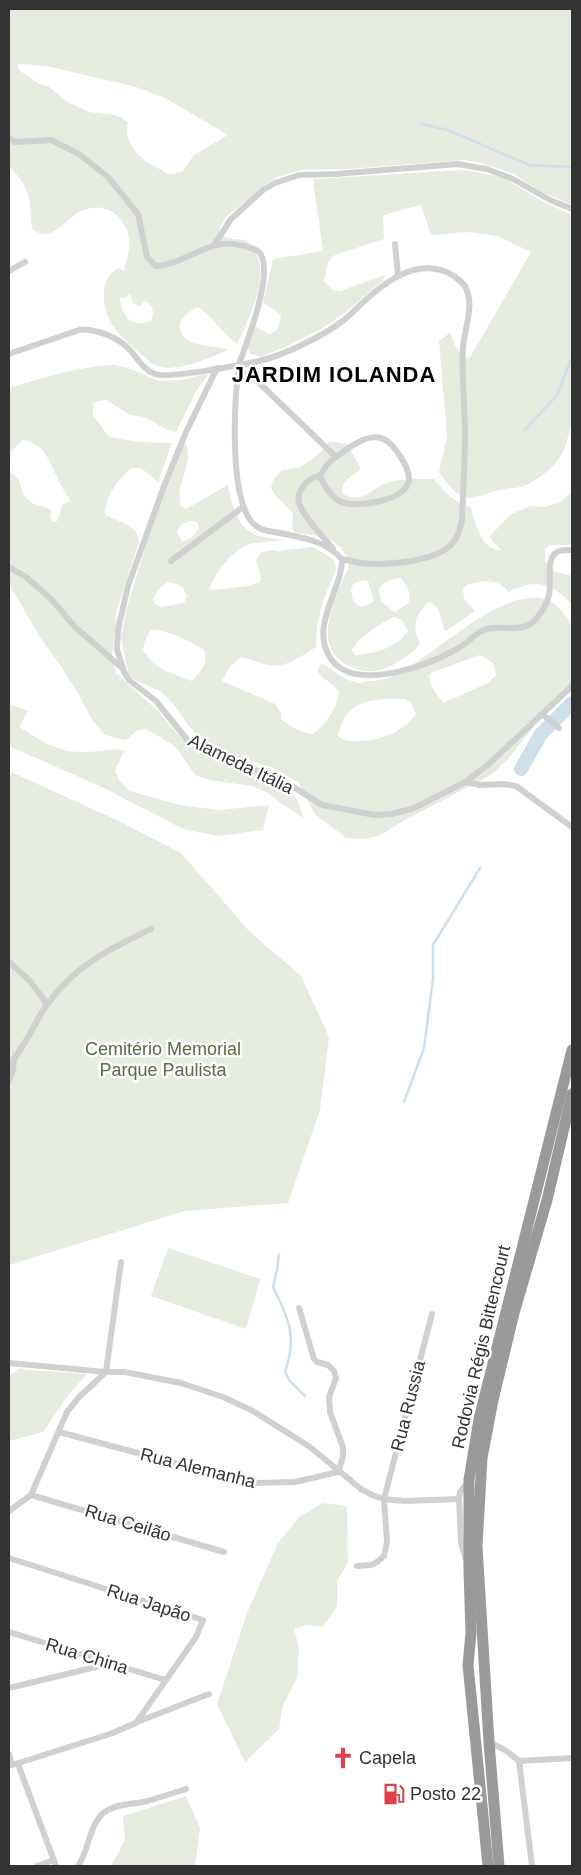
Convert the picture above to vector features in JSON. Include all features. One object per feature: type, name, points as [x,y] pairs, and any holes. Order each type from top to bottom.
[{"type":"highway","name":"Rodovia Régis Bittencourt","points":[[488,1866],[468,1665],[471,1633],[469,1480],[479,1419],[572,1050]]},
{"type":"highway","name":"Rodovia Régis Bittencourt","points":[[499,1866],[477,1546],[482,1458],[493,1400],[512,1321],[547,1200],[572,1094]]},
{"type":"street","points":[[9,138],[15,142],[51,140],[79,154],[108,177],[138,214],[147,257],[156,266],[166,266],[214,245],[236,244],[257,250],[262,256],[264,279],[256,314],[239,364],[235,411],[237,476],[243,507],[249,519],[263,530],[301,536],[336,552]]},
{"type":"street","points":[[214,245],[231,219],[263,190],[275,182],[299,174],[336,174],[457,164],[487,169],[512,179],[550,200],[572,209]]},
{"type":"street","points":[[395,244],[398,276]]},
{"type":"street","points":[[9,271],[25,262]]},
{"type":"street","points":[[9,354],[88,329],[116,340],[127,347],[147,370],[156,375],[171,376],[239,364],[274,356],[326,333],[398,276],[418,269],[433,267],[447,272],[459,280],[468,294],[469,304],[463,346],[466,434],[462,520],[453,543],[445,550],[428,557],[383,564],[360,563],[342,559],[299,503],[299,494],[305,484],[320,476],[327,464],[336,456],[359,441],[370,437],[380,436],[397,450],[404,462],[409,482],[402,492],[391,499],[354,504],[341,502],[325,487],[320,476]]},
{"type":"street","points":[[122,668],[118,648],[118,629],[128,586],[164,486],[186,432],[217,368]]},
{"type":"street","points":[[238,373],[254,378],[336,456]]},
{"type":"street","points":[[171,561],[243,507]]},
{"type":"street","points":[[342,559],[340,576],[328,604],[324,638],[326,652],[332,661],[354,674],[372,676],[414,668],[434,661],[463,646],[484,630],[496,628],[517,629],[528,626],[542,612],[549,594],[551,558],[556,552],[572,550]]},
{"type":"street","name":"Alameda Itália","points":[[9,567],[26,577],[51,599],[74,626],[122,668],[129,680],[156,701],[189,742],[226,760],[279,778],[322,805],[374,814],[392,814],[414,808],[465,782],[490,763],[572,686]]},
{"type":"street","points":[[542,714],[559,728]]},
{"type":"street","points":[[465,782],[480,785],[503,784],[516,786],[572,827]]},
{"type":"street","points":[[9,1064],[48,1004],[78,970],[113,947],[151,929]]},
{"type":"street","points":[[9,962],[30,981],[48,1004]]},
{"type":"street","points":[[9,1081],[14,1059]]},
{"type":"street","points":[[9,1511],[31,1495],[68,1412],[79,1397],[106,1372],[121,1262]]},
{"type":"street","points":[[299,1308],[314,1359],[317,1362],[328,1365],[334,1371],[336,1378],[334,1388],[329,1397],[330,1412],[342,1447],[343,1457],[338,1472]]},
{"type":"street","name":"Rua Russia","points":[[357,1566],[371,1565],[384,1556],[387,1541],[384,1499],[432,1314]]},
{"type":"street","points":[[9,1363],[125,1372],[181,1383],[223,1397],[253,1411],[310,1447],[360,1489],[384,1499],[404,1501],[459,1499]]},
{"type":"street","name":"Rua Alemanha","points":[[59,1432],[250,1484],[295,1482],[338,1472]]},
{"type":"street","points":[[469,1480],[460,1492],[459,1499],[461,1543],[469,1570]]},
{"type":"street","name":"Rua Ceilão","points":[[31,1495],[224,1552]]},
{"type":"street","name":"Rua Japão","points":[[9,1558],[203,1620],[196,1637],[164,1680],[136,1723]]},
{"type":"street","name":"Rua China","points":[[9,1632],[164,1680]]},
{"type":"street","points":[[9,1688],[109,1664]]},
{"type":"street","points":[[13,1765],[110,1734],[209,1694]]},
{"type":"street","points":[[489,1742],[505,1750],[519,1761],[572,1758]]},
{"type":"street","points":[[9,1754],[55,1863],[37,1866]]},
{"type":"street","points":[[519,1761],[532,1866]]},
{"type":"street","points":[[78,1866],[98,1818],[104,1812],[122,1805],[147,1801],[186,1789]]},
{"type":"green space","points":[[9,9],[572,9],[572,205],[542,192],[512,173],[481,163],[463,160],[348,169],[302,170],[277,177],[225,218],[219,230],[223,236],[246,240],[255,251],[260,264],[258,291],[254,306],[237,345],[198,307],[189,312],[180,323],[182,334],[192,342],[228,350],[191,364],[164,368],[154,364],[116,330],[108,317],[104,302],[105,285],[109,276],[118,268],[124,271],[129,245],[128,232],[121,220],[111,211],[98,207],[79,212],[53,232],[44,234],[37,232],[33,230],[30,203],[25,187],[9,166]],"holes":[[[18,64],[47,66],[136,87],[165,98],[228,135],[194,155],[182,172],[168,174],[146,161],[135,151],[128,138],[128,122],[116,115],[89,112],[66,101],[48,86],[39,84],[19,70]],[[130,293],[133,303],[140,306],[145,301],[152,306],[153,314],[151,321],[144,323],[133,322],[125,315],[120,298],[126,298]]]},
{"type":"green space","points":[[465,170],[502,177],[542,201],[572,215],[572,423],[565,448],[551,467],[539,478],[527,485],[470,498],[457,493],[448,485],[439,472],[447,436],[439,341],[450,333],[459,351],[469,359],[531,252],[497,236],[468,232],[433,235],[430,232],[421,205],[383,215],[384,239],[335,255],[328,262],[324,281],[333,290],[340,291],[385,275],[383,280],[346,312],[323,328],[285,347],[261,357],[251,354],[247,347],[255,326],[269,334],[275,332],[279,325],[281,316],[263,303],[273,259],[323,251],[313,179]]},
{"type":"green space","points":[[114,365],[128,368],[159,381],[183,380],[209,373],[195,393],[176,432],[166,429],[144,417],[130,415],[106,400],[93,404],[93,415],[109,437],[140,442],[172,443],[158,482],[141,468],[131,468],[117,484],[107,501],[105,515],[131,528],[138,536],[139,542],[117,609],[112,657],[116,673],[159,712],[181,738],[194,749],[224,765],[283,782],[296,798],[304,818],[268,793],[252,786],[209,780],[195,775],[175,746],[146,729],[136,731],[126,740],[105,735],[92,720],[80,697],[61,666],[41,639],[9,584],[9,469],[18,479],[28,499],[34,504],[52,512],[50,517],[53,522],[57,521],[63,504],[71,501],[60,484],[47,456],[40,447],[22,440],[11,452],[9,460],[9,388],[73,370]]},
{"type":"green space","points":[[184,440],[187,446],[188,458],[180,488],[180,505],[186,509],[228,485],[235,512],[247,530],[260,536],[285,540],[254,543],[240,549],[221,568],[209,589],[248,586],[260,582],[261,577],[256,560],[262,552],[271,550],[279,551],[312,547],[335,562],[336,569],[323,601],[317,625],[316,647],[290,662],[276,666],[241,657],[230,666],[222,681],[275,704],[281,713],[281,719],[300,731],[313,734],[327,720],[336,703],[339,691],[317,671],[322,663],[348,680],[358,683],[386,679],[405,670],[471,623],[495,609],[518,600],[539,598],[557,606],[568,618],[573,632],[572,688],[536,724],[508,759],[491,775],[403,821],[379,836],[365,839],[346,838],[315,814],[299,783],[274,768],[237,758],[199,737],[173,703],[160,691],[133,679],[128,673],[121,638],[127,607],[153,522]],"holes":[[[191,521],[197,522],[199,529],[191,538],[182,542],[177,532],[181,524]],[[168,582],[180,586],[187,596],[184,603],[161,607],[155,604],[153,599],[160,588]],[[151,630],[158,630],[192,643],[204,650],[205,664],[192,681],[170,673],[153,662],[143,650]],[[480,655],[493,663],[496,675],[488,683],[443,703],[433,689],[429,677],[430,673]],[[382,699],[405,699],[412,704],[416,714],[405,726],[392,734],[377,739],[351,741],[338,736],[347,714],[354,708],[362,703]]]},
{"type":"green space","points":[[329,441],[347,444],[360,467],[360,470],[349,477],[344,483],[343,494],[356,498],[391,481],[434,479],[455,500],[471,507],[480,534],[488,546],[494,549],[501,550],[489,537],[511,514],[531,506],[545,507],[561,502],[572,491],[572,545],[550,545],[545,549],[545,560],[550,570],[572,576],[572,605],[558,592],[543,585],[527,585],[509,592],[499,584],[489,581],[466,585],[463,589],[464,599],[475,611],[446,631],[438,609],[429,602],[421,611],[416,621],[416,632],[420,643],[411,653],[380,670],[363,670],[347,665],[334,654],[328,638],[328,630],[332,608],[348,570],[349,562],[336,543],[317,536],[295,533],[292,528],[293,513],[276,496],[271,488],[273,480],[282,470],[301,467],[326,448]],"holes":[[[401,578],[409,593],[408,604],[394,612],[381,601],[379,589],[391,580]],[[363,580],[368,581],[374,601],[360,606],[353,599],[351,588],[354,583]],[[394,617],[402,620],[408,631],[404,637],[385,649],[356,655],[352,651],[355,646],[364,636]]]},
{"type":"green space","points":[[9,704],[28,711],[19,727],[57,748],[74,752],[124,751],[115,771],[119,780],[130,791],[179,805],[219,810],[269,805],[263,830],[218,836],[183,829],[104,788],[9,746]]},
{"type":"green space","name":"Cemitério Memorial Parque Paulista","points":[[9,771],[119,821],[181,853],[250,932],[301,976],[329,1037],[320,1110],[288,1203],[185,1211],[9,1265]]},
{"type":"green space","points":[[168,1248],[260,1279],[246,1329],[151,1296]]},
{"type":"green space","points":[[19,1369],[87,1374],[66,1398],[43,1432],[9,1441],[9,1376]]},
{"type":"green space","points":[[323,1503],[347,1506],[348,1563],[337,1581],[337,1606],[323,1627],[307,1625],[294,1629],[299,1648],[297,1678],[283,1705],[279,1729],[245,1762],[217,1704],[247,1613],[278,1543],[299,1517]]},
{"type":"green space","points":[[186,1796],[200,1828],[195,1866],[111,1866],[125,1840],[123,1816]]},
{"type":"waterway","points":[[422,124],[448,130],[529,165],[572,167]]},
{"type":"waterway","points":[[525,430],[557,395],[572,357]]},
{"type":"waterway","points":[[521,769],[541,734],[572,703]]},
{"type":"waterway","points":[[404,1102],[424,1048],[433,979],[433,945],[480,868]]},
{"type":"waterway","points":[[279,1254],[273,1287],[287,1318],[291,1337],[291,1348],[285,1371],[289,1380],[305,1396]]},
{"type":"place","name":"Capela","points":[[343,1758]]},
{"type":"place","name":"Posto 22","points":[[394,1794]]},
{"type":"district","name":"JARDIM IOLANDA","points":[[334,374]]}]
